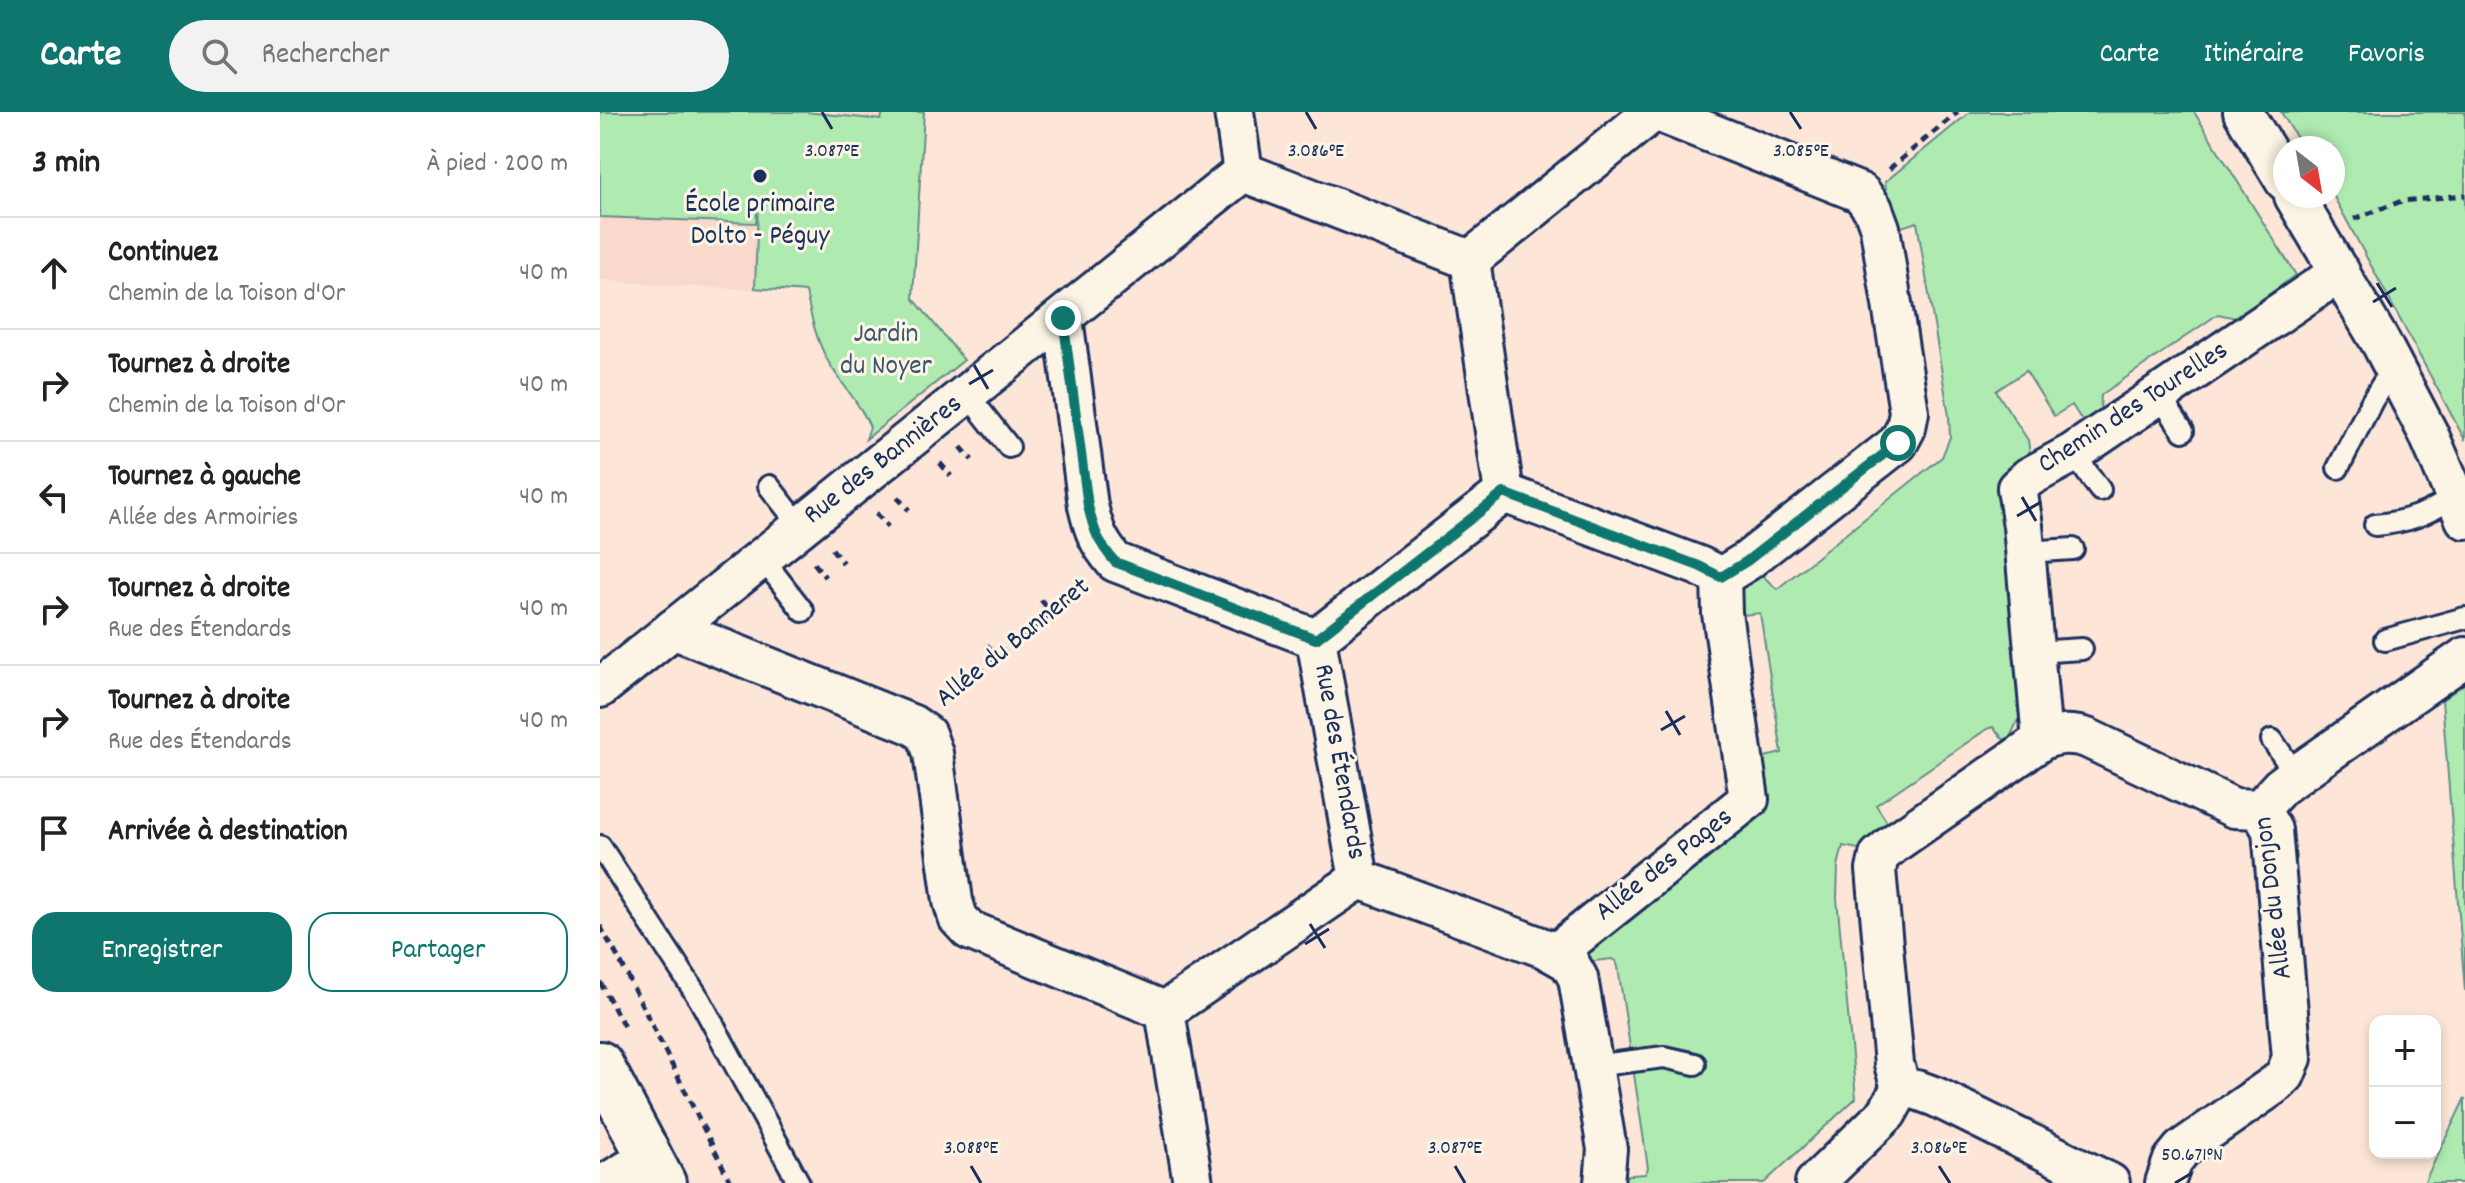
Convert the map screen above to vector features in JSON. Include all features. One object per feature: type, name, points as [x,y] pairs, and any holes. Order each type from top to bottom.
[{"type":"street","points":[[1234,112],[1243,172],[1470,260]]},
{"type":"street","points":[[1470,260],[1656,112],[1861,193],[1873,209],[1880,228],[1909,412],[1906,428],[1898,443],[1747,561],[1721,577],[1504,493]]},
{"type":"street","points":[[2243,112],[2273,161]]},
{"type":"street","name":"Rue des Bannières","points":[[600,688],[1243,172]]},
{"type":"street","points":[[2301,208],[2428,433],[2460,508]]},
{"type":"street","points":[[1470,260],[1504,493]]},
{"type":"street","name":"Chemin des Tourelles","points":[[2042,740],[2026,552],[2017,488],[2029,477],[2073,453],[2340,272]]},
{"type":"street","points":[[1063,318],[1094,534],[1115,562]]},
{"type":"street","points":[[1316,639],[1504,493]]},
{"type":"street","name":"Rue des Étendards","points":[[1115,562],[1316,639],[1359,879],[1165,1011]]},
{"type":"street","name":"Allée des Pages","points":[[1556,953],[1749,799],[1722,613],[1721,577]]},
{"type":"street","name":"Allée du Banneret","points":[[673,629],[913,725],[926,734],[933,753],[958,918],[969,930],[1165,1011]]},
{"type":"street","name":"Allée du Donjon","points":[[2165,1183],[2173,1160],[2182,1149],[2277,1083],[2285,1075],[2292,1058],[2272,830],[2260,809],[2296,775],[2465,657]]},
{"type":"street","points":[[1815,1183],[1887,1113],[1901,1088],[1894,1064],[1876,870],[1879,856],[2042,740],[2057,734],[2071,733],[2087,738],[2234,808],[2260,809]]},
{"type":"street","points":[[1359,879],[1556,953],[1569,962],[1578,978],[1607,1149],[1604,1183]]},
{"type":"street","points":[[1165,1011],[1193,1183]]},
{"type":"street","points":[[600,1064],[657,1170],[606,1183]]},
{"type":"street","points":[[1901,1088],[1936,1097],[2110,1183]]},
{"type":"lane","points":[[2338,468],[2393,367]]},
{"type":"lane","points":[[968,395],[1009,447]]},
{"type":"lane","points":[[2159,395],[2183,431]]},
{"type":"lane","points":[[2073,453],[2100,490]]},
{"type":"lane","points":[[769,486],[801,527]]},
{"type":"lane","points":[[2375,525],[2401,523],[2426,514],[2460,508]]},
{"type":"lane","points":[[2026,552],[2073,549]]},
{"type":"lane","points":[[762,558],[803,611]]},
{"type":"lane","points":[[2385,640],[2465,618]]},
{"type":"lane","points":[[2034,652],[2082,649]]},
{"type":"lane","points":[[2272,740],[2296,775]]},
{"type":"lane","points":[[600,846],[700,1000],[799,1183]]},
{"type":"lane","points":[[1593,1066],[1664,1057],[1695,1064]]},
{"type":"path","points":[[1861,193],[1958,112]]},
{"type":"path","points":[[2317,233],[2402,201],[2465,195]]},
{"type":"path","name":"Allée du Banneret","points":[[913,725],[1115,562]]},
{"type":"path","points":[[1041,600],[1052,613]]},
{"type":"path","points":[[987,645],[997,657]]},
{"type":"path","points":[[600,926],[731,1183]]},
{"type":"shaded area","name":"École primaire Dolto - Péguy","points":[[600,112],[924,112],[919,206],[806,292],[600,280]]},
{"type":"green space","name":"École primaire Dolto - Péguy","points":[[600,112],[805,112],[881,120],[883,112],[924,112],[913,298],[964,360],[866,439],[870,427],[824,354],[806,292],[755,288],[758,204],[756,223],[600,217]]},
{"type":"green space","points":[[1970,112],[2194,112],[2296,275],[2236,318],[2218,314],[2101,395],[2100,411],[2084,424],[2072,405],[2054,416],[2026,371],[1996,391],[2028,440],[2030,454],[2011,469],[2000,491],[1999,504],[2011,532],[2022,712],[2010,737],[2004,740],[1993,727],[1987,729],[1876,805],[1893,831],[1868,851],[1843,846],[1838,866],[1837,898],[1856,1098],[1764,1183],[1618,1183],[1618,1176],[1645,1174],[1648,1168],[1618,967],[1612,959],[1586,962],[1585,952],[1674,870],[1756,759],[1782,753],[1760,613],[1733,616],[1735,593],[1755,569],[1777,589],[1942,457],[1950,437],[1949,416],[1917,222],[1892,230],[1885,182]]},
{"type":"green space","points":[[2281,112],[2465,112],[2465,440],[2340,208],[2345,208],[2345,136],[2296,136]]},
{"type":"green space","points":[[2465,683],[2465,991],[2442,700]]},
{"type":"green space","points":[[2465,1098],[2465,1183],[2424,1183],[2436,1159],[2441,1159],[2441,1148]]},
{"type":"place","name":"École primaire Dolto - Péguy","points":[[760,176]]},
{"type":"route","points":[[1063,318],[1088,506],[1094,534],[1104,549],[1115,562],[1316,639],[1504,493],[1721,577],[1747,561],[1898,443]]},
{"type":"park label","name":"Jardin du Noyer","points":[[886,352]]}]
